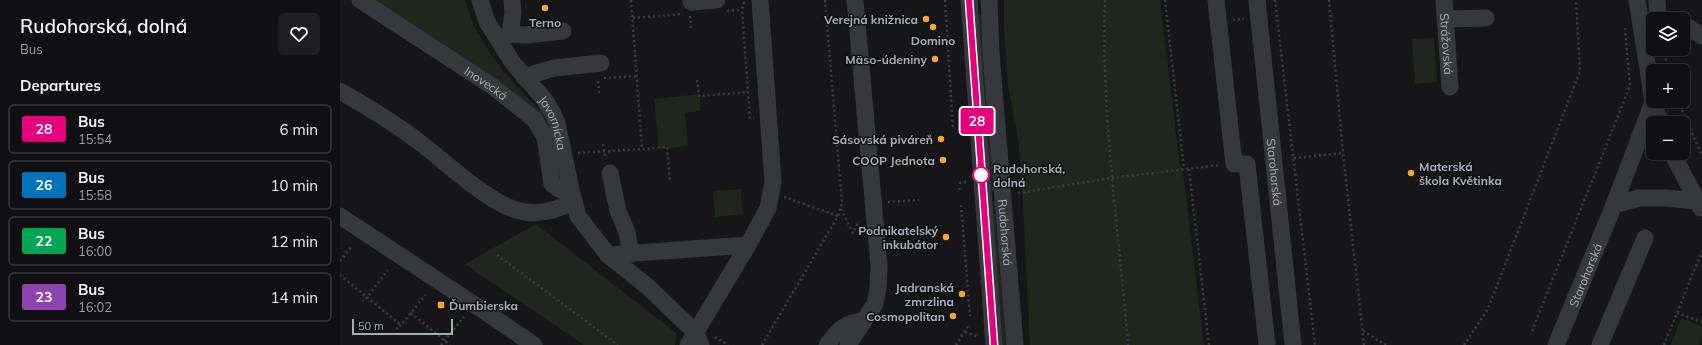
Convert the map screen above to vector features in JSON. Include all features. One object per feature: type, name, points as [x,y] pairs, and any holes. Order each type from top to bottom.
[{"type":"street","name":"Inovecká","points":[[360,0],[492,86],[534,119],[545,137],[552,184],[573,198]]},
{"type":"street","name":"Javornícka","points":[[480,0],[486,22],[504,37],[514,64],[544,99],[557,123],[578,216],[608,255],[647,286],[699,339]]},
{"type":"street","points":[[512,0],[513,13],[504,37],[563,31]]},
{"type":"street","points":[[691,0],[691,2],[717,0]]},
{"type":"street","points":[[699,339],[768,208],[773,182],[760,0]]},
{"type":"street","points":[[848,345],[875,304],[878,288],[879,266],[855,0]]},
{"type":"street","name":"Rudohorská","points":[[969,0],[988,341]]},
{"type":"street","name":"Rudohorská","points":[[989,0],[991,53],[1015,345]]},
{"type":"street","points":[[1216,0],[1234,164],[1247,164],[1267,345]]},
{"type":"street","name":"Starohorská","points":[[1257,0],[1293,345]]},
{"type":"street","name":"Strážovská","points":[[1444,0],[1450,87]]},
{"type":"street","points":[[1637,0],[1646,15]]},
{"type":"street","points":[[1446,19],[1486,18]]},
{"type":"street","points":[[1690,28],[1702,36]]},
{"type":"street","points":[[524,77],[554,68],[601,63]]},
{"type":"street","points":[[340,91],[380,114],[418,140],[484,192],[516,210],[541,213],[560,209],[573,198]]},
{"type":"street","name":"Starohorská","points":[[1556,345],[1614,205],[1651,108]]},
{"type":"street","points":[[1676,160],[1700,206]]},
{"type":"street","points":[[608,166],[618,211],[627,232],[631,254]]},
{"type":"street","points":[[1614,205],[1639,198],[1666,198],[1700,206]]},
{"type":"street","points":[[340,216],[528,343]]},
{"type":"street","points":[[1600,345],[1645,238]]},
{"type":"street","points":[[608,255],[748,245]]},
{"type":"street","points":[[827,345],[839,331],[851,322],[864,321]]},
{"type":"path","points":[[631,0],[642,149]]},
{"type":"path","points":[[745,0],[742,10],[750,118],[769,117]]},
{"type":"path","points":[[762,345],[838,216],[842,203],[825,0]]},
{"type":"path","points":[[945,0],[953,128]]},
{"type":"path","points":[[1105,0],[1106,70],[1112,178],[1128,345]]},
{"type":"path","points":[[1165,0],[1184,169]]},
{"type":"path","points":[[1276,0],[1315,345]]},
{"type":"path","points":[[1329,0],[1343,154],[1364,345]]},
{"type":"path","points":[[1464,345],[1488,309],[1580,71],[1576,0]]},
{"type":"path","points":[[1218,21],[1259,18]]},
{"type":"path","points":[[1532,331],[1630,86],[1646,21]]},
{"type":"path","points":[[599,93],[598,79],[637,76]]},
{"type":"path","points":[[697,80],[699,96],[748,92]]},
{"type":"path","points":[[1681,108],[1702,156]]},
{"type":"path","points":[[603,144],[603,152],[608,166]]},
{"type":"path","points":[[574,154],[667,147],[670,181]]},
{"type":"path","points":[[1294,158],[1343,154]]},
{"type":"path","points":[[1018,193],[1112,178],[1234,164]]},
{"type":"path","points":[[1189,169],[1209,345]]},
{"type":"path","points":[[959,182],[970,182]]},
{"type":"path","points":[[780,195],[838,216]]},
{"type":"path","points":[[840,209],[853,233],[866,207],[873,203],[919,200]]},
{"type":"path","points":[[961,205],[970,316]]},
{"type":"path","points":[[962,210],[967,209]]},
{"type":"path","points":[[340,261],[352,246]]},
{"type":"path","points":[[1664,345],[1702,251]]},
{"type":"path","points":[[497,255],[618,345]]},
{"type":"path","points":[[362,300],[364,301],[388,270]]},
{"type":"path","points":[[340,275],[402,326]]},
{"type":"path","points":[[396,328],[398,329],[402,326],[425,295]]},
{"type":"path","points":[[1677,313],[1702,322]]},
{"type":"path","points":[[411,314],[450,345]]},
{"type":"path","points":[[441,345],[464,317]]},
{"type":"path","points":[[957,345],[968,326]]},
{"type":"path","points":[[1363,330],[1386,345]]},
{"type":"path","points":[[964,332],[988,341]]},
{"type":"path","points":[[699,339],[728,345]]},
{"type":"shaded area","points":[[375,0],[465,0],[474,26],[491,55],[513,82],[543,113],[546,123]]},
{"type":"shaded area","points":[[1004,0],[1160,0],[1179,159],[1184,179],[1204,345],[1030,345],[1019,144],[1008,85],[1004,29]]},
{"type":"shaded area","points":[[977,15],[983,15],[995,191],[991,192]]},
{"type":"shaded area","points":[[1434,38],[1437,82],[1415,84],[1412,39]]},
{"type":"shaded area","points":[[700,94],[700,111],[685,113],[688,146],[659,149],[654,99]]},
{"type":"shaded area","points":[[741,189],[743,214],[715,217],[713,191]]},
{"type":"shaded area","points":[[996,201],[1007,345],[1002,345],[991,202]]},
{"type":"shaded area","points":[[536,224],[676,333],[675,345],[584,345],[465,264]]},
{"type":"shaded area","points":[[1681,318],[1702,326],[1702,336],[1699,345],[1671,345]]},
{"type":"bus line","name":"28","points":[[969,0],[994,345]]},
{"type":"place","name":"Terno","points":[[545,8]]},
{"type":"place","name":"Verejná knižnica","points":[[926,19]]},
{"type":"place","name":"Domino","points":[[933,27]]},
{"type":"place","name":"Mäso-údeniny","points":[[935,59]]},
{"type":"place","name":"Sásovská piváreň","points":[[941,139]]},
{"type":"place","name":"COOP Jednota","points":[[943,160]]},
{"type":"place","name":"Materská škola Květinka","points":[[1411,173]]},
{"type":"place","name":"Rudohorská, dolná","points":[[981,175]]},
{"type":"place","name":"Podnikatelský inkubátor","points":[[946,237]]},
{"type":"place","name":"Jadranská zmrzlina","points":[[962,294]]},
{"type":"place","name":"Ďumbierska","points":[[441,305]]},
{"type":"place","name":"Cosmopolitan","points":[[953,316]]}]
